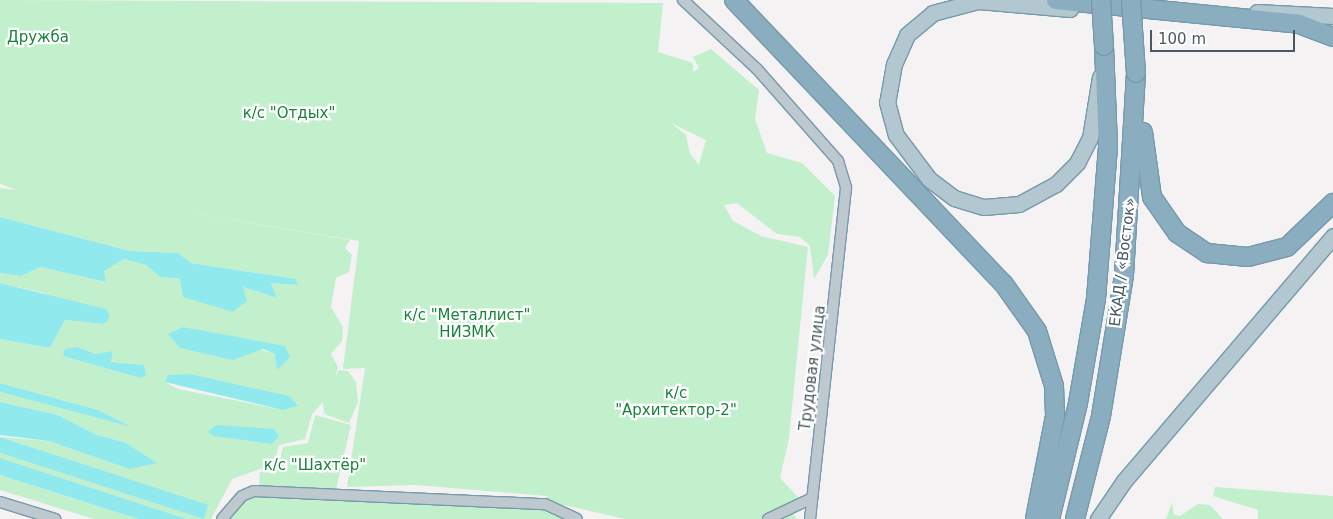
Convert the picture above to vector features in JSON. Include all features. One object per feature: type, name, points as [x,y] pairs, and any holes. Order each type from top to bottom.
[{"type":"highway","points":[[734,0],[1002,283],[1037,331],[1054,386],[1055,416],[1035,519]]},
{"type":"highway","points":[[1056,0],[1126,4],[1163,11],[1299,24],[1333,37]]},
{"type":"highway","name":"ЕКАД / «Восток»","points":[[1050,519],[1078,403],[1097,290],[1108,146],[1101,0]]},
{"type":"highway","name":"ЕКАД / «Восток»","points":[[1075,519],[1101,416],[1124,275],[1136,79],[1126,4]]},
{"type":"highway","points":[[1136,79],[1152,196],[1177,232],[1190,243],[1229,257],[1266,255],[1305,233],[1333,203]]},
{"type":"main road","points":[[1104,46],[1094,122],[1084,152],[1056,184],[1019,204],[984,207],[941,191],[910,158],[890,122],[888,84],[900,48],[933,13],[978,1],[1080,10],[1126,4]]},
{"type":"main road","points":[[1163,11],[1333,16]]},
{"type":"main road","points":[[1098,519],[1140,462],[1333,236]]},
{"type":"street","name":"Трудовая улица","points":[[683,0],[751,62],[838,160],[846,188],[845,220],[810,519]]},
{"type":"street","points":[[222,519],[242,496],[254,491],[525,502],[545,504],[577,519]]},
{"type":"street","points":[[768,519],[812,498]]},
{"type":"street","points":[[0,502],[55,519]]},
{"type":"green space","points":[[0,0],[663,3],[658,52],[693,63],[693,72],[699,68],[693,57],[711,49],[759,90],[755,119],[767,153],[802,163],[835,196],[828,255],[814,279],[810,246],[800,237],[777,234],[737,203],[724,205],[733,221],[761,236],[808,247],[789,438],[780,478],[798,497],[791,511],[797,519],[774,519],[773,512],[762,519],[625,519],[547,501],[547,496],[416,485],[347,487],[365,368],[343,369],[359,241],[144,205],[350,240],[345,248],[352,255],[349,272],[336,278],[331,307],[343,327],[342,341],[331,354],[338,367],[335,378],[339,370],[348,371],[356,382],[358,402],[349,423],[324,414],[323,402],[312,414],[305,439],[279,445],[274,464],[232,479],[211,519],[187,519],[0,458],[0,452],[201,518],[208,505],[0,437],[49,441],[129,469],[124,442],[97,435],[58,415],[0,402],[0,392],[130,426],[98,410],[0,383],[0,339],[50,348],[65,320],[104,324],[44,293],[0,283],[0,273],[21,276],[40,267],[106,282],[103,271],[124,259],[146,265],[160,277],[243,287],[277,298],[271,283],[298,285],[296,279],[191,263],[177,253],[130,251],[0,217],[0,188],[17,190],[0,184]],"holes":[[[671,123],[706,140],[699,165],[690,154],[686,135]],[[183,327],[270,346],[285,346],[275,354]],[[77,347],[96,354],[113,352],[111,361],[63,356]],[[111,361],[144,365],[111,362]],[[165,382],[283,410],[178,389]]]},
{"type":"green space","name":"к/с \"Шахтёр\"","points":[[315,415],[351,425],[336,489],[259,485],[260,472],[278,466],[283,447],[308,443]]},
{"type":"green space","points":[[0,475],[138,519],[94,519],[0,490]]},
{"type":"green space","points":[[1215,487],[1333,496],[1333,519],[1258,519],[1258,510],[1213,496]]},
{"type":"green space","points":[[254,495],[548,509],[568,519],[227,519],[242,499]]},
{"type":"green space","points":[[1172,503],[1174,515],[1180,516],[1198,504],[1210,505],[1223,519],[1166,519]]},
{"type":"water","points":[[0,217],[130,251],[178,253],[191,263],[296,279],[298,285],[271,283],[277,298],[243,287],[247,301],[233,312],[183,297],[180,279],[160,277],[146,265],[124,259],[104,271],[106,282],[40,267],[21,276],[0,273]]},
{"type":"water","points":[[0,283],[106,309],[110,317],[104,324],[65,320],[50,348],[0,339]]},
{"type":"water","points":[[183,327],[285,346],[290,357],[277,370],[275,354],[263,349],[232,360],[180,348],[168,334]]},
{"type":"water","points":[[77,347],[96,354],[113,351],[111,362],[144,365],[146,375],[141,378],[63,356],[65,349]]},
{"type":"water","points":[[190,374],[289,396],[298,406],[283,410],[165,382],[168,375]]},
{"type":"water","points":[[0,383],[98,410],[132,427],[0,392]]},
{"type":"water","points":[[0,402],[58,415],[97,435],[124,442],[157,463],[129,469],[49,441],[0,435]]},
{"type":"water","points":[[216,425],[274,429],[279,436],[272,444],[214,436],[208,432]]},
{"type":"water","points":[[0,437],[208,505],[204,519],[0,453]]},
{"type":"water","points":[[0,458],[187,519],[138,519],[0,475]]},
{"type":"park label","name":"Дружба","points":[[38,38]]},
{"type":"park label","name":"к/с \"Отдых\"","points":[[289,114]]},
{"type":"park label","name":"к/с \"Металлист\" НИЗМК","points":[[467,324]]},
{"type":"park label","name":"к/с \"Архитектор-2\"","points":[[676,402]]}]
